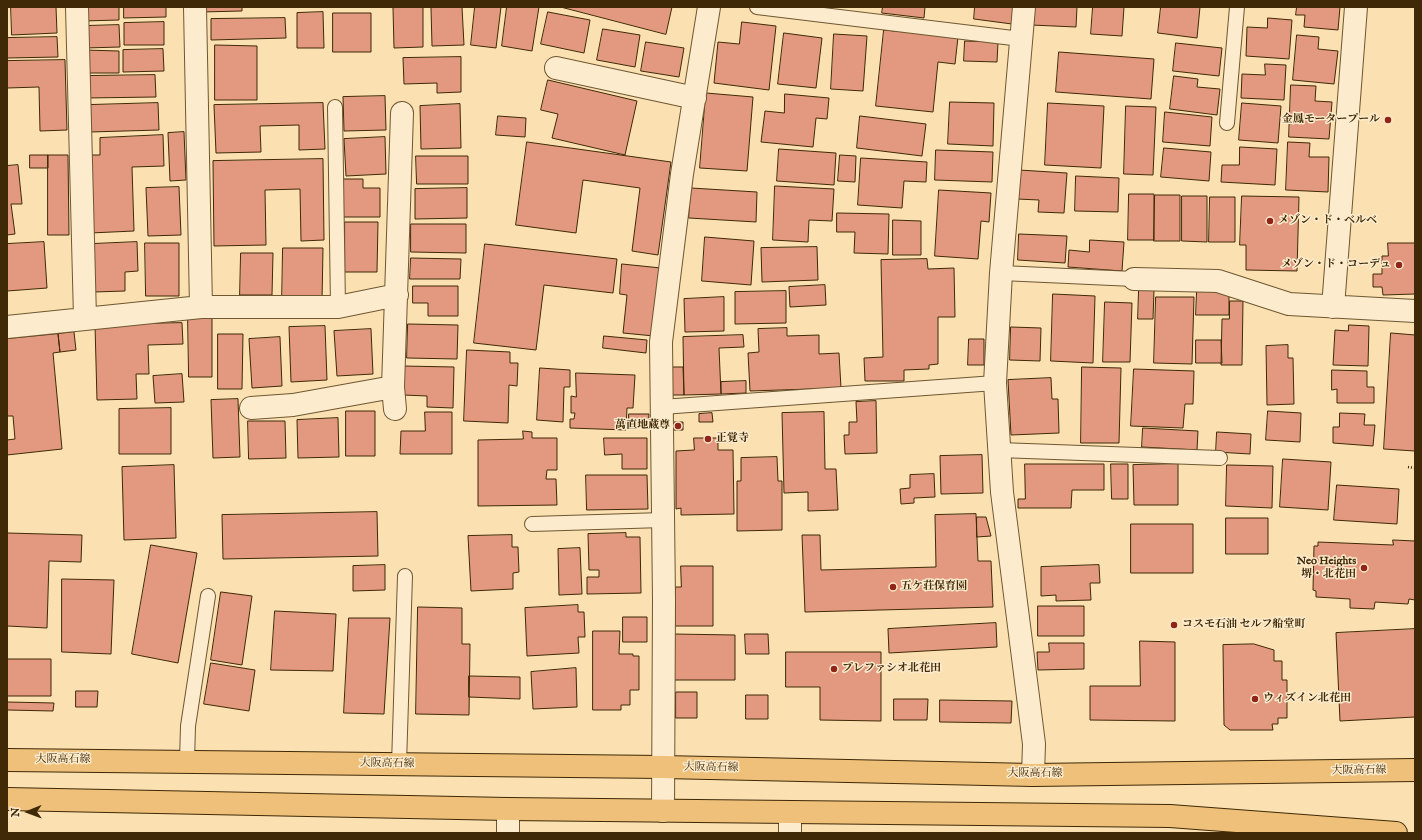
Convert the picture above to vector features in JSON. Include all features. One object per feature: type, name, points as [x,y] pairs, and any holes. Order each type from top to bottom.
[{"type":"main road","name":"大阪高石線","points":[[7,760],[663,767],[1033,775],[1415,770]]},
{"type":"main road","points":[[7,799],[663,811],[790,823],[1180,816],[1396,833]]},
{"type":"street","points":[[77,7],[85,318]]},
{"type":"street","points":[[195,7],[201,307]]},
{"type":"street","points":[[663,811],[663,520],[661,342],[682,174],[709,7]]},
{"type":"street","points":[[1024,7],[1001,273],[995,383],[1002,492],[1034,744],[1033,775]]},
{"type":"street","points":[[1333,307],[1356,7]]},
{"type":"street","points":[[556,68],[695,98]]},
{"type":"street","points":[[395,409],[393,387],[402,113]]},
{"type":"street","points":[[1134,279],[1218,281],[1289,304],[1415,311]]},
{"type":"street","points":[[7,327],[201,307],[338,307],[397,295]]},
{"type":"street","points":[[251,408],[293,406],[393,387]]},
{"type":"street","points":[[508,809],[508,833]]},
{"type":"lane","points":[[757,7],[1021,38]]},
{"type":"lane","points":[[1227,123],[1237,7]]},
{"type":"lane","points":[[335,106],[338,307]]},
{"type":"lane","points":[[1001,273],[1134,279]]},
{"type":"lane","points":[[662,407],[995,383]]},
{"type":"lane","points":[[999,450],[1220,458]]},
{"type":"lane","points":[[532,524],[663,520]]},
{"type":"lane","points":[[399,764],[405,576]]},
{"type":"lane","points":[[187,761],[188,726],[208,596]]},
{"type":"path","points":[[1408,467],[1415,468]]},
{"type":"building","points":[[11,7],[56,7],[57,33],[12,35]]},
{"type":"building","points":[[83,7],[119,7],[119,20],[83,21]]},
{"type":"building","points":[[124,7],[166,7],[166,17],[124,18]]},
{"type":"building","points":[[202,7],[242,7],[242,11],[202,12]]},
{"type":"building","points":[[423,7],[423,47],[394,48],[393,8]]},
{"type":"building","points":[[462,7],[464,45],[432,46],[431,8]]},
{"type":"building","points":[[475,7],[501,7],[496,48],[471,45]]},
{"type":"building","points":[[507,7],[539,7],[532,51],[502,46]]},
{"type":"building","points":[[561,7],[672,7],[666,34]]},
{"type":"building","points":[[883,7],[925,7],[924,18],[882,13]]},
{"type":"building","points":[[975,7],[1014,7],[1012,24],[974,19]]},
{"type":"building","points":[[1032,7],[1077,7],[1076,27],[1031,25]]},
{"type":"building","points":[[1093,7],[1124,7],[1122,36],[1091,34]]},
{"type":"building","points":[[1161,7],[1200,7],[1197,38],[1158,33]]},
{"type":"building","points":[[1297,7],[1340,7],[1338,30],[1304,27],[1305,15],[1296,15]]},
{"type":"building","points":[[323,12],[324,48],[297,48],[297,13]]},
{"type":"building","points":[[548,12],[590,20],[584,53],[541,44]]},
{"type":"building","points":[[333,13],[371,13],[371,52],[333,52]]},
{"type":"building","points":[[285,18],[286,38],[211,40],[211,19]]},
{"type":"building","points":[[1268,18],[1292,20],[1289,59],[1246,56],[1247,27],[1267,28]]},
{"type":"building","points":[[164,22],[164,45],[124,45],[124,23]]},
{"type":"building","points":[[742,22],[776,26],[769,90],[714,83],[718,42],[739,44]]},
{"type":"building","points":[[119,25],[120,47],[85,48],[85,26]]},
{"type":"building","points":[[603,29],[640,35],[635,67],[597,60]]},
{"type":"building","points":[[884,30],[958,37],[955,64],[938,62],[933,112],[876,106]]},
{"type":"building","points":[[784,33],[822,38],[816,88],[778,84]]},
{"type":"building","points":[[834,34],[867,36],[863,91],[831,89]]},
{"type":"building","points":[[1297,35],[1319,37],[1318,49],[1338,51],[1334,84],[1293,80]]},
{"type":"building","points":[[57,37],[58,57],[7,58],[7,38]]},
{"type":"building","points":[[965,41],[998,42],[997,62],[964,61]]},
{"type":"building","points":[[646,42],[684,48],[679,77],[641,71]]},
{"type":"building","points":[[1176,43],[1222,48],[1219,76],[1173,71]]},
{"type":"building","points":[[215,45],[257,46],[257,100],[215,100]]},
{"type":"building","points":[[163,49],[164,71],[123,72],[123,50]]},
{"type":"building","points":[[84,50],[119,51],[119,73],[84,73]]},
{"type":"building","points":[[1059,52],[1154,59],[1151,99],[1056,92]]},
{"type":"building","points":[[461,57],[461,92],[437,93],[437,83],[404,84],[403,58]]},
{"type":"building","points":[[65,60],[67,130],[40,131],[39,87],[7,88],[7,61]]},
{"type":"building","points":[[1265,64],[1286,65],[1284,100],[1241,98],[1242,74],[1265,75]]},
{"type":"building","points":[[155,75],[156,97],[86,98],[86,76]]},
{"type":"building","points":[[1174,76],[1198,79],[1197,87],[1220,89],[1217,115],[1170,109]]},
{"type":"building","points":[[548,80],[637,101],[625,155],[552,138],[558,114],[541,110]]},
{"type":"building","points":[[1291,85],[1316,86],[1315,101],[1332,102],[1329,139],[1289,137]]},
{"type":"building","points":[[706,93],[753,97],[747,171],[700,168]]},
{"type":"building","points":[[785,94],[829,98],[827,119],[816,118],[813,147],[761,142],[765,111],[784,113]]},
{"type":"building","points":[[385,96],[386,130],[344,131],[343,97]]},
{"type":"building","points":[[950,102],[994,103],[993,146],[948,144]]},
{"type":"building","points":[[158,103],[159,130],[90,132],[89,105]]},
{"type":"building","points":[[323,103],[325,149],[299,150],[299,125],[260,126],[261,152],[216,153],[214,105]]},
{"type":"building","points":[[1048,103],[1104,106],[1101,168],[1045,165]]},
{"type":"building","points":[[1242,103],[1281,106],[1278,143],[1239,140]]},
{"type":"building","points":[[460,104],[461,148],[421,149],[420,106]]},
{"type":"building","points":[[1126,106],[1156,107],[1153,175],[1124,174]]},
{"type":"building","points":[[1165,112],[1212,117],[1210,146],[1163,142]]},
{"type":"building","points":[[498,116],[526,118],[525,137],[496,135]]},
{"type":"building","points":[[860,116],[926,124],[922,156],[857,148]]},
{"type":"building","points":[[184,132],[186,180],[170,181],[168,133]]},
{"type":"building","points":[[163,135],[164,166],[132,167],[134,231],[90,233],[87,155],[100,155],[100,138]]},
{"type":"building","points":[[385,137],[386,174],[346,176],[344,139]]},
{"type":"building","points":[[527,142],[671,162],[658,255],[632,251],[640,188],[583,180],[576,233],[516,225]]},
{"type":"building","points":[[1288,142],[1310,143],[1309,157],[1329,157],[1328,192],[1286,190]]},
{"type":"building","points":[[1240,147],[1277,149],[1275,185],[1221,182],[1222,165],[1239,165]]},
{"type":"building","points":[[1164,148],[1211,152],[1209,181],[1161,177]]},
{"type":"building","points":[[779,149],[836,153],[834,185],[777,181]]},
{"type":"building","points":[[936,150],[993,152],[992,182],[935,180]]},
{"type":"building","points":[[30,155],[48,155],[48,168],[30,168]]},
{"type":"building","points":[[48,155],[68,155],[69,235],[48,235]]},
{"type":"building","points":[[840,155],[856,156],[855,182],[838,181]]},
{"type":"building","points":[[416,156],[468,156],[468,184],[417,184]]},
{"type":"building","points":[[861,158],[927,162],[926,182],[904,181],[902,208],[858,205]]},
{"type":"building","points":[[323,159],[324,240],[301,241],[300,189],[265,190],[266,245],[214,246],[213,161]]},
{"type":"building","points":[[18,165],[22,204],[11,204],[15,234],[7,235],[7,166]]},
{"type":"building","points":[[1019,170],[1067,173],[1064,213],[1038,212],[1039,200],[1017,199]]},
{"type":"building","points":[[1076,176],[1119,178],[1118,212],[1075,211]]},
{"type":"building","points":[[342,179],[363,179],[363,188],[380,188],[380,217],[342,217]]},
{"type":"building","points":[[775,186],[834,189],[832,221],[809,220],[808,242],[773,240]]},
{"type":"building","points":[[179,187],[181,235],[148,236],[146,188]]},
{"type":"building","points":[[467,188],[467,218],[415,219],[415,189]]},
{"type":"building","points":[[691,188],[757,192],[756,222],[689,218]]},
{"type":"building","points":[[939,190],[991,193],[989,222],[981,221],[978,259],[935,256]]},
{"type":"building","points":[[1129,194],[1154,194],[1154,240],[1128,240]]},
{"type":"building","points":[[1155,195],[1180,195],[1180,241],[1154,241]]},
{"type":"building","points":[[1182,196],[1207,196],[1207,242],[1182,241]]},
{"type":"building","name":"メゾン・ド・ベルベ","points":[[1242,196],[1299,197],[1297,271],[1246,270],[1246,245],[1240,245]]},
{"type":"building","points":[[1210,197],[1235,197],[1235,242],[1209,242]]},
{"type":"building","points":[[837,213],[889,214],[888,254],[854,253],[855,232],[837,232]]},
{"type":"building","points":[[893,220],[921,221],[921,255],[893,255]]},
{"type":"building","points":[[345,222],[378,222],[377,272],[345,272]]},
{"type":"building","points":[[411,224],[466,224],[466,253],[411,252]]},
{"type":"building","points":[[1019,234],[1067,236],[1065,263],[1018,260]]},
{"type":"building","points":[[705,237],[754,241],[751,285],[702,281]]},
{"type":"building","points":[[1090,240],[1124,242],[1122,271],[1068,267],[1069,250],[1089,252]]},
{"type":"building","points":[[44,242],[47,288],[7,291],[7,244]]},
{"type":"building","points":[[137,242],[138,271],[125,272],[125,291],[94,292],[92,244]]},
{"type":"building","points":[[145,243],[179,243],[179,296],[146,296]]},
{"type":"building","name":"メゾン・ド・コーデュ","points":[[1388,243],[1415,243],[1415,294],[1383,295],[1382,287],[1373,287],[1373,274],[1382,274],[1382,256],[1388,256]]},
{"type":"building","points":[[485,244],[617,259],[613,293],[544,285],[536,350],[474,343]]},
{"type":"building","points":[[817,247],[818,280],[762,282],[761,248]]},
{"type":"building","points":[[283,248],[323,248],[322,301],[282,301]]},
{"type":"building","points":[[241,253],[273,253],[272,295],[240,295]]},
{"type":"building","points":[[411,258],[461,259],[460,279],[410,279]]},
{"type":"building","points":[[927,259],[928,269],[954,268],[955,317],[938,317],[938,364],[929,365],[929,369],[904,370],[904,381],[865,381],[864,358],[883,357],[881,260]]},
{"type":"building","points":[[622,264],[661,268],[654,336],[623,333],[627,295],[620,294]]},
{"type":"building","points":[[825,285],[826,305],[790,307],[789,287]]},
{"type":"building","points":[[413,286],[458,286],[458,316],[428,316],[428,303],[413,303]]},
{"type":"building","points":[[1139,290],[1154,290],[1153,319],[1138,319]]},
{"type":"building","points":[[786,291],[786,323],[735,324],[735,292]]},
{"type":"building","points":[[1197,291],[1229,292],[1229,315],[1196,315]]},
{"type":"building","points":[[1053,294],[1095,296],[1093,363],[1051,361]]},
{"type":"building","points":[[724,297],[724,331],[685,332],[684,299]]},
{"type":"building","points":[[1156,297],[1194,297],[1192,364],[1154,363]]},
{"type":"building","points":[[1230,301],[1243,301],[1242,365],[1221,365],[1222,319],[1229,319]]},
{"type":"building","points":[[1105,302],[1132,303],[1130,362],[1103,362]]},
{"type":"building","points":[[188,318],[212,318],[212,377],[189,377]]},
{"type":"building","points":[[182,323],[183,344],[148,345],[149,374],[136,374],[137,399],[97,400],[95,325]]},
{"type":"building","points":[[408,324],[458,325],[457,359],[407,358]]},
{"type":"building","points":[[1349,325],[1369,326],[1368,366],[1333,365],[1335,330],[1348,331]]},
{"type":"building","points":[[325,326],[327,380],[291,382],[289,327]]},
{"type":"building","points":[[1011,327],[1041,328],[1040,361],[1010,360]]},
{"type":"building","points":[[787,328],[787,336],[819,335],[819,354],[839,353],[841,388],[750,391],[748,353],[759,352],[758,329]]},
{"type":"building","points":[[371,329],[373,374],[337,376],[334,331]]},
{"type":"building","points":[[74,332],[76,350],[60,352],[58,334]]},
{"type":"building","points":[[1391,333],[1415,335],[1415,451],[1384,449]]},
{"type":"building","points":[[58,334],[60,352],[53,353],[62,449],[7,455],[7,440],[15,439],[13,416],[7,416],[7,339]]},
{"type":"building","points":[[218,334],[243,334],[242,389],[218,389]]},
{"type":"building","points":[[743,335],[744,347],[719,348],[721,394],[684,395],[683,337]]},
{"type":"building","points":[[604,336],[647,340],[646,353],[603,348]]},
{"type":"building","points":[[280,337],[282,386],[252,388],[249,339]]},
{"type":"building","points":[[969,339],[984,339],[984,365],[968,365]]},
{"type":"building","points":[[1196,340],[1221,340],[1222,363],[1196,363]]},
{"type":"building","points":[[1288,345],[1288,358],[1293,358],[1294,404],[1267,405],[1266,346]]},
{"type":"building","points":[[467,350],[510,352],[510,363],[518,363],[517,386],[509,385],[508,423],[464,421]]},
{"type":"building","points":[[403,366],[454,367],[453,408],[427,407],[427,396],[403,395]]},
{"type":"building","points":[[671,367],[683,367],[684,395],[671,395]]},
{"type":"building","points":[[1082,367],[1121,368],[1119,443],[1081,443]]},
{"type":"building","points":[[540,368],[570,370],[570,387],[564,387],[563,422],[537,420]]},
{"type":"building","points":[[1134,369],[1194,371],[1193,404],[1185,404],[1183,428],[1131,426]]},
{"type":"building","points":[[1332,370],[1367,371],[1367,387],[1374,387],[1374,403],[1337,403],[1337,389],[1332,390]]},
{"type":"building","points":[[576,373],[635,375],[633,408],[627,408],[626,430],[570,428],[570,419],[574,419],[575,413],[571,413],[571,396],[576,397]]},
{"type":"building","points":[[182,374],[184,402],[155,403],[153,376]]},
{"type":"building","points":[[1051,378],[1052,399],[1058,399],[1059,433],[1011,435],[1008,380]]},
{"type":"building","points":[[746,381],[746,393],[721,394],[721,382]]},
{"type":"building","points":[[238,399],[240,457],[213,458],[211,400]]},
{"type":"building","points":[[876,401],[877,453],[845,454],[844,435],[849,435],[849,422],[857,422],[856,402]]},
{"type":"building","points":[[171,408],[171,454],[119,454],[119,409]]},
{"type":"building","points":[[346,411],[375,411],[375,456],[346,456]]},
{"type":"building","points":[[1268,411],[1301,413],[1300,442],[1266,440]]},
{"type":"building","points":[[425,412],[452,412],[452,454],[400,454],[401,431],[425,431]]},
{"type":"building","points":[[824,412],[825,469],[836,469],[838,510],[808,511],[808,492],[784,493],[782,413]]},
{"type":"building","points":[[712,413],[713,422],[699,422],[699,414]]},
{"type":"building","points":[[1340,413],[1365,414],[1364,425],[1375,425],[1373,446],[1333,443],[1333,427],[1339,427]]},
{"type":"building","points":[[629,414],[649,414],[648,427],[629,427]]},
{"type":"building","points":[[338,418],[339,457],[298,458],[297,420]]},
{"type":"building","points":[[248,421],[285,421],[286,458],[249,459]]},
{"type":"building","name":"萬直地蔵尊","points":[[673,422],[683,422],[683,430],[674,430]]},
{"type":"building","points":[[1143,428],[1198,431],[1197,450],[1142,447]]},
{"type":"building","points":[[523,431],[532,432],[532,438],[557,438],[557,470],[547,470],[546,479],[556,479],[557,505],[478,506],[478,440],[523,439]]},
{"type":"building","points":[[1217,432],[1251,434],[1250,454],[1216,452]]},
{"type":"building","points":[[604,438],[647,438],[647,469],[622,469],[622,454],[605,455]]},
{"type":"building","points":[[694,438],[718,438],[718,450],[733,450],[734,514],[681,515],[681,508],[676,509],[676,451],[694,450]]},
{"type":"building","points":[[982,455],[983,493],[941,494],[940,456]]},
{"type":"building","points":[[777,457],[778,481],[782,481],[782,530],[737,531],[737,481],[741,481],[741,458]]},
{"type":"building","points":[[1283,459],[1331,462],[1328,510],[1280,507]]},
{"type":"building","points":[[1025,464],[1104,464],[1104,490],[1072,490],[1071,508],[1018,508],[1018,499],[1025,499]]},
{"type":"building","points":[[1111,464],[1128,464],[1128,499],[1112,499]]},
{"type":"building","points":[[1178,464],[1178,505],[1134,505],[1133,465]]},
{"type":"building","points":[[174,465],[176,538],[124,540],[122,467]]},
{"type":"building","points":[[1227,465],[1273,466],[1272,508],[1226,506]]},
{"type":"building","points":[[934,474],[935,497],[914,498],[914,503],[901,504],[900,489],[910,488],[910,475]]},
{"type":"building","points":[[586,475],[647,475],[648,509],[587,510]]},
{"type":"building","points":[[1337,485],[1399,489],[1397,524],[1334,520]]},
{"type":"building","points":[[377,512],[378,556],[223,559],[222,515]]},
{"type":"building","points":[[976,514],[978,561],[991,561],[993,607],[805,612],[802,535],[820,535],[821,570],[936,567],[935,515]]},
{"type":"building","points":[[977,517],[986,517],[991,536],[977,537]]},
{"type":"building","points":[[1226,518],[1268,518],[1268,554],[1226,554]]},
{"type":"building","points":[[1131,524],[1193,524],[1193,573],[1131,573]]},
{"type":"building","points":[[7,533],[82,535],[81,562],[49,561],[47,628],[7,626]]},
{"type":"building","points":[[626,533],[626,537],[640,537],[641,593],[587,594],[587,577],[599,577],[599,570],[589,570],[588,534]]},
{"type":"building","points":[[512,535],[512,547],[518,547],[519,572],[513,573],[513,589],[471,591],[468,536]]},
{"type":"building","name":"Neo Heights 堺・北花田","points":[[1393,540],[1415,541],[1415,600],[1409,599],[1408,604],[1375,602],[1374,609],[1350,608],[1350,599],[1316,597],[1316,591],[1313,590],[1314,546],[1318,546],[1318,542],[1393,545]]},
{"type":"building","points":[[151,545],[197,553],[178,663],[132,654]]},
{"type":"building","points":[[580,548],[582,594],[559,595],[558,549]]},
{"type":"building","points":[[385,565],[385,590],[353,591],[353,566]]},
{"type":"building","points":[[1099,565],[1100,583],[1090,583],[1091,600],[1056,601],[1056,595],[1041,596],[1041,567]]},
{"type":"building","points":[[681,566],[713,566],[713,626],[675,626],[675,587],[681,587]]},
{"type":"building","points":[[62,579],[114,580],[111,654],[62,652]]},
{"type":"building","points":[[221,592],[252,596],[242,665],[211,660]]},
{"type":"building","points":[[578,605],[578,612],[584,612],[585,637],[578,637],[579,653],[527,656],[525,608]]},
{"type":"building","points":[[1038,606],[1084,606],[1084,636],[1038,636]]},
{"type":"building","points":[[418,607],[462,608],[462,644],[470,644],[469,715],[416,714]]},
{"type":"building","points":[[275,611],[336,614],[333,671],[271,670]]},
{"type":"building","points":[[623,617],[647,617],[647,642],[623,642]]},
{"type":"building","points":[[349,618],[390,618],[384,714],[344,713]]},
{"type":"building","points":[[996,623],[997,647],[889,653],[888,629]]},
{"type":"building","points":[[1415,629],[1415,717],[1340,721],[1336,633]]},
{"type":"building","points":[[593,631],[620,631],[619,654],[633,654],[633,656],[639,656],[639,690],[630,690],[630,705],[621,705],[621,710],[593,710]]},
{"type":"building","points":[[673,634],[735,635],[735,680],[673,680]]},
{"type":"building","points":[[745,634],[768,634],[769,654],[746,654]]},
{"type":"building","points":[[1140,641],[1175,642],[1175,721],[1090,720],[1090,686],[1140,686]]},
{"type":"building","points":[[1049,643],[1084,643],[1084,669],[1038,670],[1037,652],[1049,652]]},
{"type":"building","name":"ウィズイン北花田","points":[[1254,644],[1274,650],[1274,661],[1282,661],[1282,680],[1287,680],[1287,718],[1278,718],[1278,724],[1272,724],[1273,730],[1230,730],[1224,725],[1223,645]]},
{"type":"building","name":"プレファシオ北花田","points":[[786,652],[881,652],[881,721],[820,720],[820,687],[786,687]]},
{"type":"building","points":[[7,659],[51,659],[51,696],[7,696]]},
{"type":"building","points":[[211,663],[255,670],[249,711],[204,704]]},
{"type":"building","points":[[576,668],[577,707],[533,709],[531,672]]},
{"type":"building","points":[[469,676],[520,677],[520,699],[469,697]]},
{"type":"building","points":[[76,691],[98,691],[97,707],[76,707]]},
{"type":"building","points":[[676,692],[697,692],[697,718],[676,718]]},
{"type":"building","points":[[746,695],[768,695],[768,719],[746,719]]},
{"type":"building","points":[[894,699],[928,699],[927,720],[894,720]]},
{"type":"building","points":[[940,700],[1012,701],[1011,723],[940,722]]},
{"type":"building","points":[[7,702],[54,703],[53,711],[7,710]]},
{"type":"place","name":"金鳳モータープール","points":[[1388,120]]},
{"type":"place","name":"メゾン・ド・ベルベ","points":[[1270,221]]},
{"type":"place","name":"メゾン・ド・コーデュ","points":[[1399,265]]},
{"type":"place","name":"萬直地蔵尊","points":[[678,426]]},
{"type":"place","name":"正覚寺","points":[[708,439]]},
{"type":"place","name":"Neo Heights 堺・北花田","points":[[1364,568]]},
{"type":"place","name":"五ケ荘保育園","points":[[893,587]]},
{"type":"place","name":"コスモ石油 セルフ船堂町","points":[[1174,625]]},
{"type":"place","name":"プレファシオ北花田","points":[[834,669]]},
{"type":"place","name":"ウィズイン北花田","points":[[1255,699]]}]
